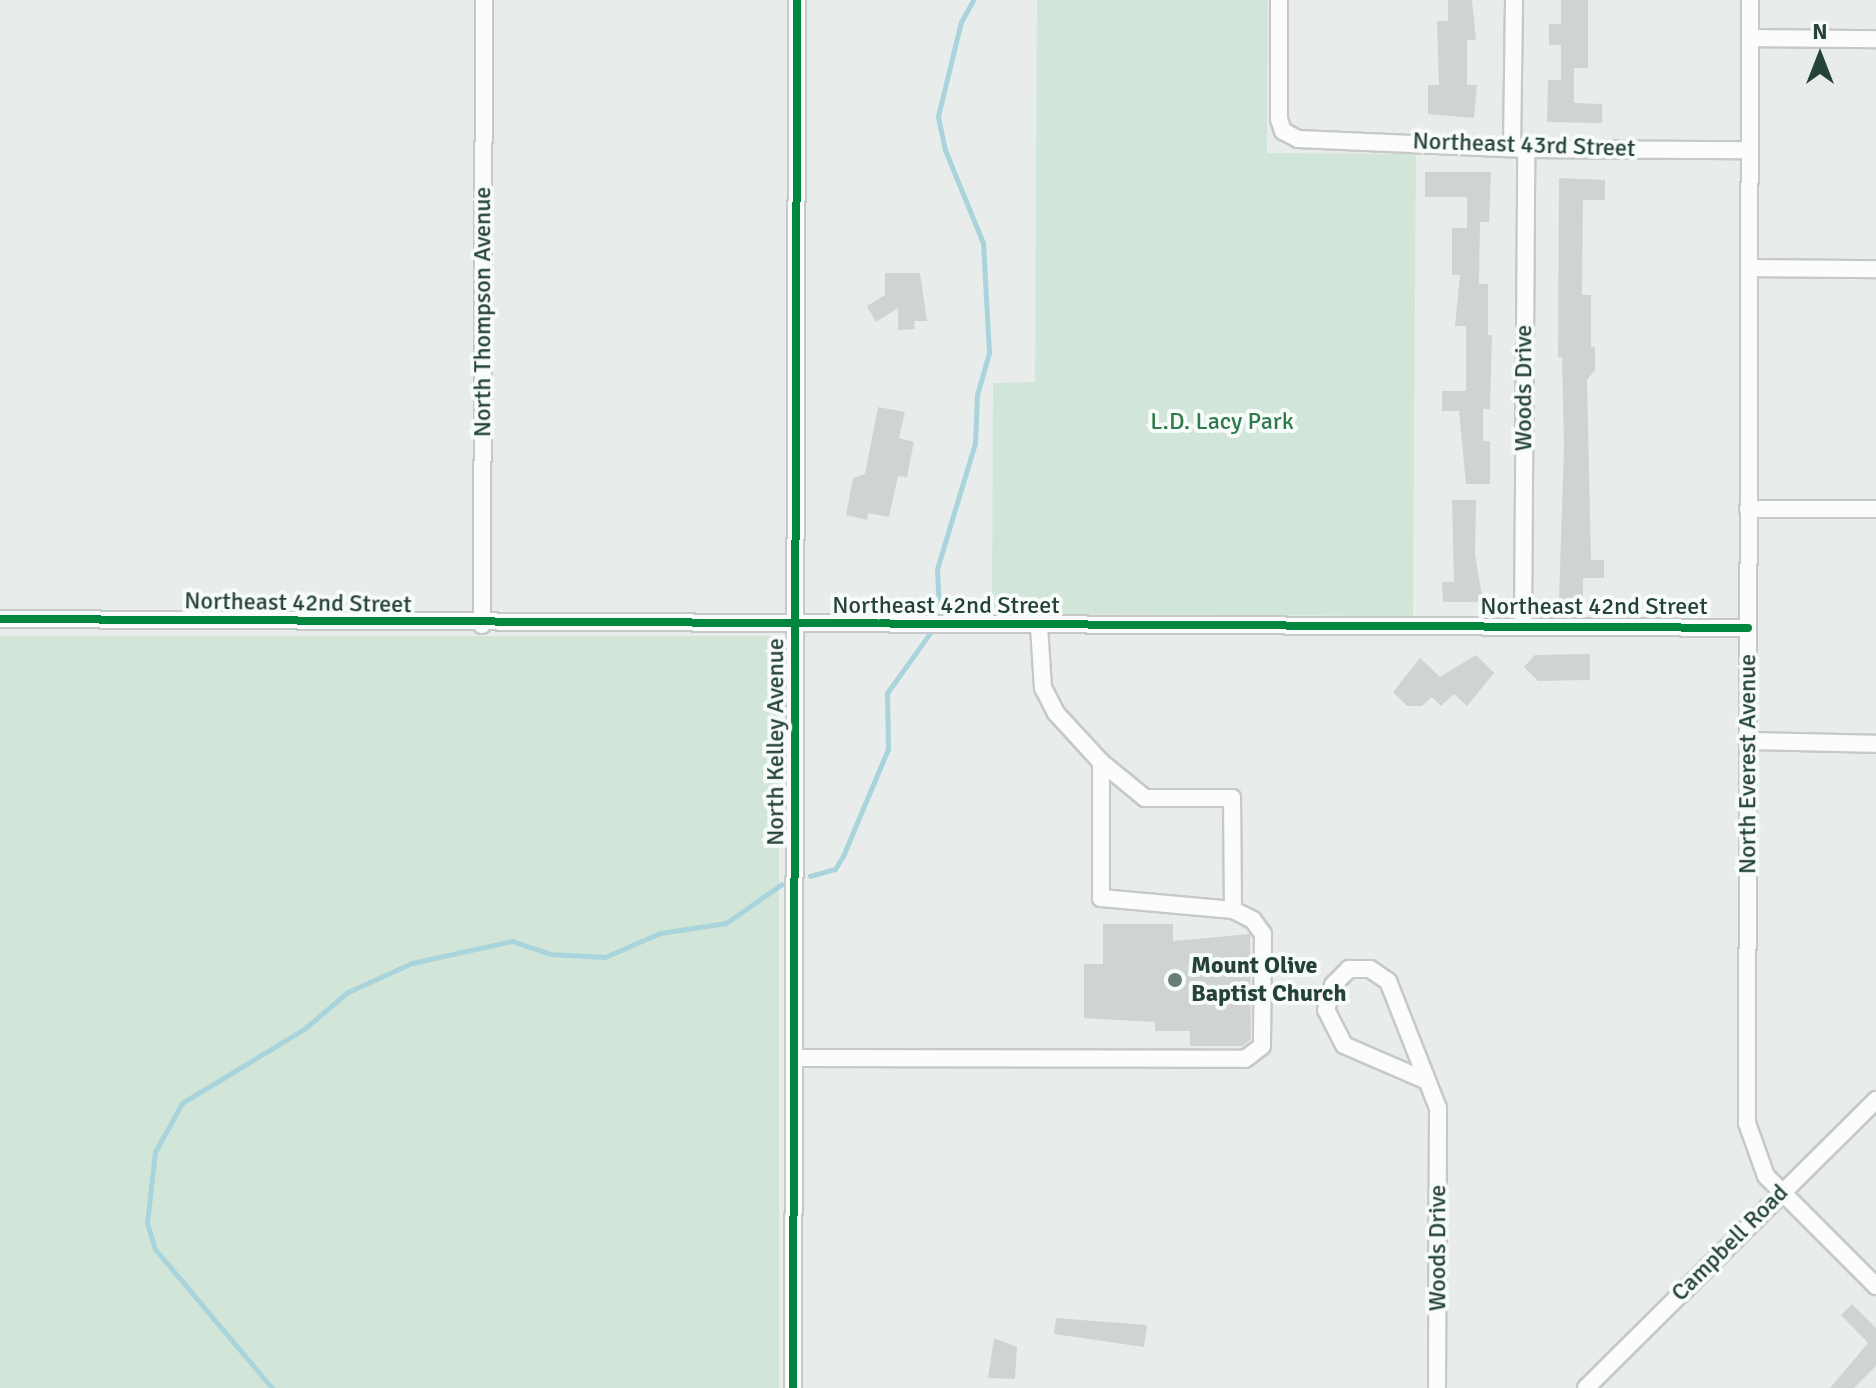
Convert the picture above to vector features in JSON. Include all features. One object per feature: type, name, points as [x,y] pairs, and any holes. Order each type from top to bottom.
[{"type":"street","name":"North Thompson Avenue","points":[[482,625],[484,0]]},
{"type":"street","name":"North Kelley Avenue","points":[[793,1388],[797,0]]},
{"type":"street","name":"Northeast 43rd Street","points":[[1279,0],[1279,119],[1283,131],[1298,139],[1519,148],[1749,150]]},
{"type":"street","name":"Woods Drive","points":[[1514,0],[1519,148],[1523,627]]},
{"type":"street","name":"North Everest Avenue","points":[[1750,0],[1747,1123],[1755,1157],[1782,1191],[1876,1286]]},
{"type":"street","points":[[1750,38],[1876,39]]},
{"type":"street","points":[[1750,268],[1876,269]]},
{"type":"street","points":[[1748,509],[1876,509]]},
{"type":"street","name":"Northeast 42nd Street","points":[[0,619],[482,625],[1748,628]]},
{"type":"street","points":[[1039,626],[1043,688],[1056,713],[1101,762],[1145,798],[1232,798],[1233,910]]},
{"type":"street","points":[[1748,741],[1876,744]]},
{"type":"street","points":[[794,1058],[1245,1059],[1262,1046],[1263,934],[1253,920],[1233,910],[1101,898],[1101,762]]},
{"type":"street","points":[[1349,969],[1370,969],[1388,981],[1427,1081],[1344,1045],[1326,1010],[1333,985],[1349,969]]},
{"type":"street","name":"Woods Drive","points":[[1427,1081],[1438,1108],[1437,1388]]},
{"type":"street","name":"Campbell Road","points":[[1586,1388],[1876,1100]]},
{"type":"green space","name":"L.D. Lacy Park","points":[[1037,0],[1268,0],[1267,153],[1416,154],[1413,616],[992,614],[993,383],[1035,382]]},
{"type":"green space","points":[[0,636],[779,636],[779,1388],[0,1388]]},
{"type":"building","points":[[1448,0],[1472,0],[1476,40],[1467,40],[1467,85],[1477,85],[1474,118],[1428,114],[1428,85],[1439,85],[1437,21],[1448,21]]},
{"type":"building","points":[[1561,0],[1588,0],[1588,68],[1574,68],[1574,103],[1602,104],[1602,123],[1547,122],[1548,80],[1561,80],[1561,45],[1549,45],[1549,24],[1561,24]]},
{"type":"building","points":[[1425,172],[1491,172],[1489,222],[1480,222],[1479,284],[1488,284],[1488,335],[1492,335],[1490,409],[1483,409],[1483,441],[1490,441],[1490,484],[1466,484],[1459,411],[1442,411],[1442,391],[1466,391],[1466,326],[1455,326],[1460,275],[1452,275],[1452,228],[1467,228],[1467,197],[1425,197]]},
{"type":"building","points":[[1559,178],[1605,180],[1605,200],[1583,200],[1582,295],[1591,295],[1591,347],[1595,347],[1595,370],[1587,380],[1591,560],[1604,560],[1604,578],[1583,578],[1583,600],[1559,600],[1564,447],[1562,357],[1558,357]]},
{"type":"building","points":[[885,273],[920,273],[927,321],[914,321],[915,329],[898,330],[898,308],[876,322],[867,306],[885,295]]},
{"type":"building","points":[[878,407],[905,412],[899,438],[914,442],[907,477],[898,476],[889,517],[868,513],[867,520],[846,515],[853,478],[865,474]]},
{"type":"building","points":[[1452,500],[1476,500],[1475,554],[1483,602],[1443,602],[1442,582],[1454,582]]},
{"type":"building","points":[[1590,654],[1590,680],[1538,681],[1524,667],[1535,655]]},
{"type":"building","points":[[1476,655],[1494,673],[1467,706],[1454,694],[1441,706],[1432,697],[1422,706],[1407,706],[1393,692],[1420,658],[1440,677]]},
{"type":"building","points":[[1103,924],[1173,924],[1173,941],[1250,934],[1251,1039],[1243,1046],[1190,1046],[1190,1031],[1155,1031],[1155,1022],[1084,1018],[1084,964],[1103,964]]},
{"type":"building","points":[[1852,1304],[1876,1328],[1876,1366],[1854,1388],[1830,1388],[1868,1343],[1841,1315]]},
{"type":"building","points":[[1056,1318],[1147,1325],[1144,1347],[1054,1334]]},
{"type":"building","points":[[994,1338],[1017,1347],[1015,1379],[988,1378]]},
{"type":"waterway","points":[[939,613],[937,569],[975,443],[977,395],[989,353],[983,243],[945,150],[938,116],[961,22],[973,0]]},
{"type":"waterway","points":[[810,876],[835,869],[843,856],[888,749],[887,693],[930,633]]},
{"type":"waterway","points":[[272,1388],[155,1249],[147,1223],[155,1152],[182,1103],[304,1029],[348,992],[412,963],[512,941],[550,954],[605,957],[660,933],[726,923],[782,884]]},
{"type":"cycle path","points":[[793,1388],[797,0]]},
{"type":"cycle path","points":[[0,619],[1748,628]]},
{"type":"place","name":"Mount Olive Baptist Church","points":[[1175,980]]}]
